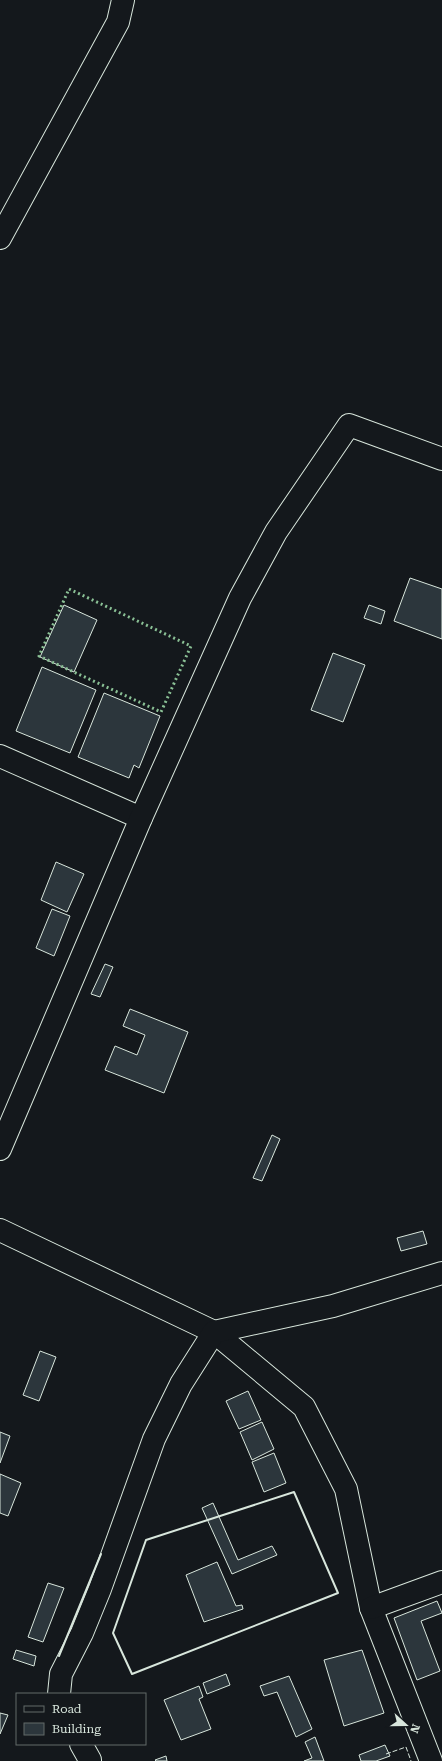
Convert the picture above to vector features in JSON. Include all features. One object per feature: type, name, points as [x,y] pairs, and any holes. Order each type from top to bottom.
[{"type":"street","points":[[0,238],[118,22],[123,0]]},
{"type":"street","points":[[0,1149],[141,818],[240,598],[276,532],[349,425],[442,459]]},
{"type":"street","points":[[0,756],[141,818]]},
{"type":"street","points":[[0,1230],[214,1332],[304,1407],[346,1489],[370,1608],[431,1761]]},
{"type":"street","points":[[59,1693],[61,1674],[82,1633],[100,1589],[154,1439],[181,1384],[214,1332],[334,1306],[442,1273]]},
{"type":"street","points":[[370,1608],[442,1582]]},
{"type":"building","points":[[410,578],[442,589],[442,639],[394,621]]},
{"type":"building","points":[[64,605],[97,620],[74,672],[40,657]]},
{"type":"building","points":[[369,605],[385,611],[381,624],[364,618]]},
{"type":"building","points":[[333,653],[365,665],[343,722],[311,710]]},
{"type":"building","points":[[42,667],[96,690],[70,753],[16,731]]},
{"type":"building","points":[[104,693],[160,716],[139,768],[134,765],[129,778],[78,757]]},
{"type":"building","points":[[56,862],[84,874],[67,912],[41,900]]},
{"type":"building","points":[[52,909],[70,916],[54,956],[36,948]]},
{"type":"building","points":[[105,964],[113,967],[100,997],[91,994]]},
{"type":"building","points":[[130,1009],[188,1032],[164,1093],[105,1070],[115,1046],[137,1055],[145,1035],[123,1026]]},
{"type":"building","points":[[272,1135],[280,1139],[262,1181],[253,1178]]},
{"type":"building","points":[[423,1231],[427,1244],[401,1251],[397,1238]]},
{"type":"building","points":[[40,1351],[56,1357],[39,1401],[23,1395]]},
{"type":"building","points":[[248,1391],[261,1420],[239,1429],[226,1401]]},
{"type":"building","points":[[262,1422],[274,1449],[252,1460],[240,1432]]},
{"type":"building","points":[[0,1432],[10,1436],[0,1463]]},
{"type":"building","points":[[274,1453],[286,1483],[264,1492],[252,1462]]},
{"type":"building","points":[[0,1474],[21,1483],[8,1516],[0,1513]]},
{"type":"building","points":[[213,1503],[238,1560],[272,1546],[277,1555],[232,1574],[202,1508]]},
{"type":"building","points":[[217,1562],[236,1606],[242,1605],[243,1609],[204,1622],[186,1575]]},
{"type":"building","points":[[48,1583],[64,1588],[43,1642],[28,1637]]},
{"type":"building","points":[[437,1601],[442,1613],[421,1621],[440,1671],[417,1680],[394,1618]]},
{"type":"building","points":[[16,1650],[36,1656],[34,1666],[13,1659]]},
{"type":"building","points":[[362,1650],[384,1713],[344,1726],[324,1660]]},
{"type":"building","points":[[226,1674],[230,1685],[207,1694],[203,1683]]},
{"type":"building","points":[[289,1676],[312,1729],[296,1737],[277,1692],[264,1696],[260,1686]]},
{"type":"building","points":[[199,1686],[203,1697],[199,1699],[211,1729],[181,1740],[164,1700]]},
{"type":"building","points":[[0,1713],[8,1715],[0,1734]]},
{"type":"building","points":[[315,1737],[324,1761],[304,1761],[312,1758],[305,1742]]},
{"type":"building","points":[[385,1745],[390,1756],[376,1761],[361,1761],[359,1755]]},
{"type":"building","points":[[166,1756],[167,1761],[155,1760]]},
{"type":"hedge","points":[[69,589],[191,646],[161,712],[39,656],[69,589]]},
{"type":"fence","points":[[386,1754],[406,1747],[411,1761]]},
{"type":"wall","points":[[294,1492],[338,1593],[132,1674],[113,1633],[146,1540],[294,1492]]},
{"type":"wall","points":[[59,1656],[101,1554]]}]
